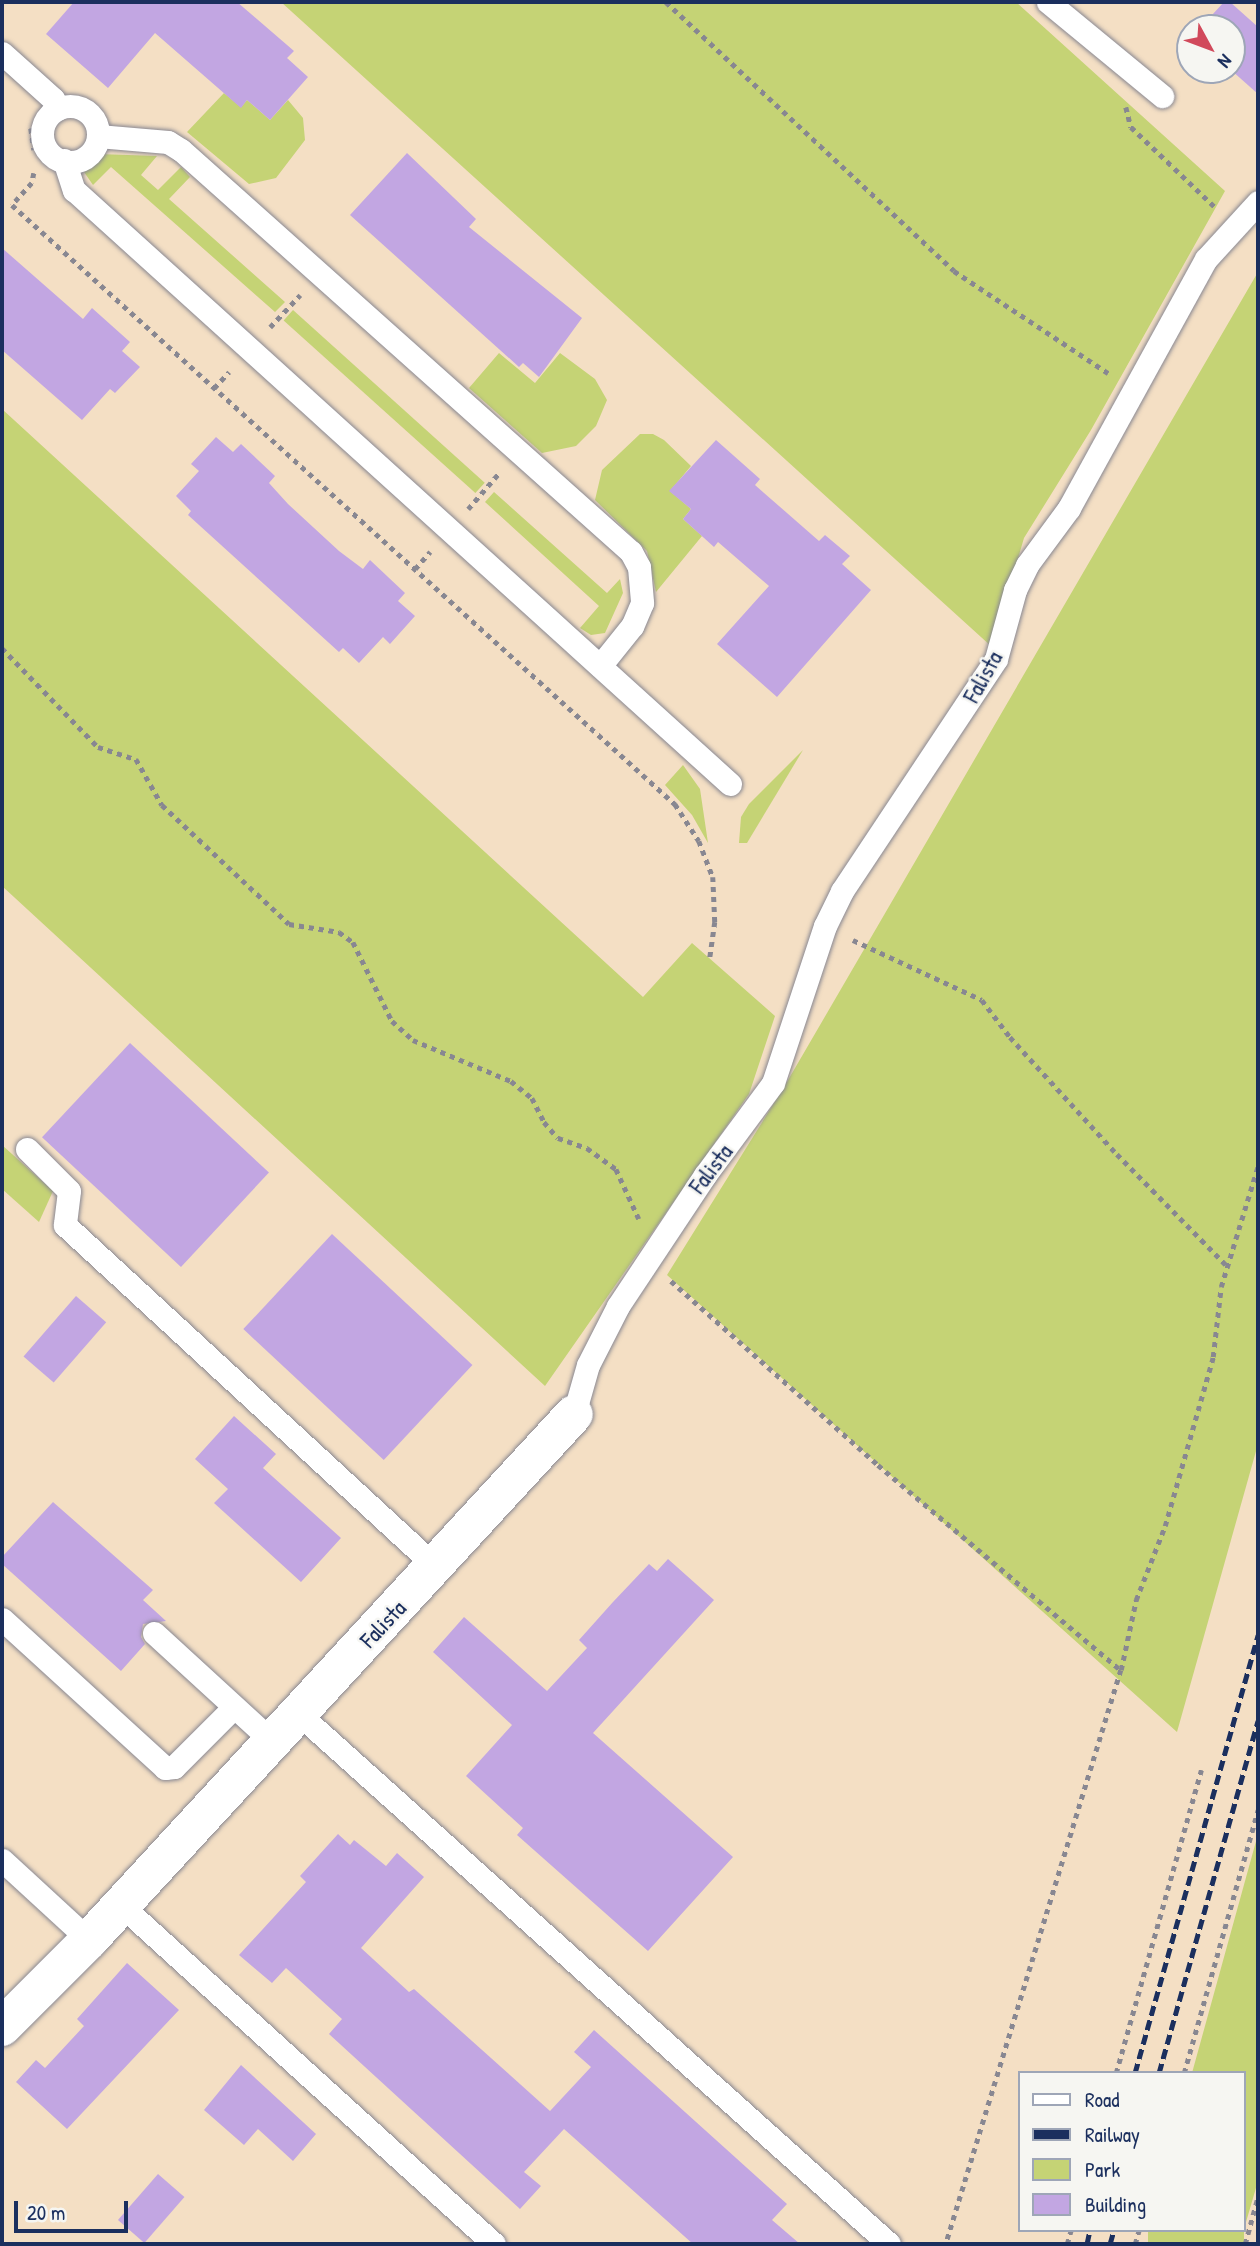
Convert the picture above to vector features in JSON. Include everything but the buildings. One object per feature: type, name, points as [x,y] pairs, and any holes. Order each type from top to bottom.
[{"type":"street","name":"Falista","points":[[2,2027],[89,1940],[436,1567],[574,1414]]},
{"type":"lane","points":[[1048,2],[1162,96]]},
{"type":"lane","points":[[2,53],[53,99],[57,109]]},
{"type":"lane","points":[[71,106],[90,114],[98,136],[84,158],[64,160],[47,149],[43,139],[46,122],[57,109],[71,106]]},
{"type":"lane","points":[[98,136],[168,142],[181,150],[631,552],[639,567],[642,603],[632,626],[600,666]]},
{"type":"lane","points":[[64,160],[74,190],[730,784]]},
{"type":"lane","name":"Falista","points":[[574,1414],[588,1365],[650,1255],[773,1083],[825,926],[842,891],[996,659],[1015,590],[1027,565],[1069,508],[1206,258],[1237,229],[1258,202]]},
{"type":"lane","points":[[27,1149],[69,1191],[65,1225],[436,1567]]},
{"type":"lane","points":[[2,1619],[165,1768],[174,1768],[234,1707]]},
{"type":"lane","points":[[154,1633],[273,1742]]},
{"type":"lane","points":[[299,1714],[889,2244]]},
{"type":"lane","points":[[2,1860],[89,1940]]},
{"type":"lane","points":[[121,1905],[494,2244]]},
{"type":"path","points":[[666,2],[954,271],[1132,389]]},
{"type":"path","points":[[1130,69],[1120,88],[1131,127],[1237,229]]},
{"type":"path","points":[[30,117],[35,158]]},
{"type":"path","points":[[34,166],[32,183],[12,205],[675,804],[699,841],[713,877],[715,922],[710,958]]},
{"type":"path","points":[[2,648],[98,747],[136,759],[162,805],[289,924],[339,932],[353,942],[393,1021],[413,1040],[511,1081],[532,1098],[544,1122],[558,1138],[587,1148],[616,1169],[645,1229],[650,1255],[663,1275],[878,1465],[1121,1670]]},
{"type":"path","points":[[825,926],[982,1000],[1010,1037],[1117,1154],[1228,1267]]},
{"type":"path","points":[[946,2244],[1121,1670],[1136,1600],[1165,1526],[1213,1357],[1228,1267],[1258,1166]]},
{"type":"path","points":[[1117,2071],[1201,1770]]},
{"type":"path","points":[[1185,2071],[1258,1810]]},
{"type":"path","points":[[1245,2244],[1258,2196]]},
{"type":"green space","points":[[281,2],[1016,2],[1225,191],[1091,430],[1024,538],[992,647]]},
{"type":"green space","points":[[224,93],[241,107],[247,100],[270,120],[288,100],[303,118],[305,140],[276,178],[249,184],[187,132]]},
{"type":"green space","points":[[90,156],[157,156],[141,175],[158,190],[181,167],[190,177],[169,199],[285,302],[275,312],[111,167],[93,185],[84,172]]},
{"type":"green space","points":[[1258,272],[1258,1444],[1177,1732],[667,1275],[784,1087]]},
{"type":"green space","points":[[293,310],[485,483],[475,493],[284,320]]},
{"type":"green space","points":[[499,353],[535,383],[560,353],[595,379],[607,400],[596,426],[576,446],[542,453],[469,388]]},
{"type":"green space","points":[[2,409],[643,997],[692,943],[775,1016],[749,1094],[545,1386],[2,886]]},
{"type":"green space","points":[[640,434],[653,434],[664,440],[691,466],[670,491],[691,509],[683,519],[702,536],[656,592],[647,551],[595,500],[602,470]]},
{"type":"green space","points":[[494,492],[607,593],[620,579],[623,593],[605,633],[591,635],[580,628],[599,606],[485,502]]},
{"type":"green space","points":[[803,750],[747,843],[739,843],[741,817],[749,804]]},
{"type":"green space","points":[[683,765],[700,789],[708,843],[692,815],[665,785]]},
{"type":"green space","points":[[2,1145],[53,1191],[39,1222],[2,1189]]},
{"type":"green space","points":[[1258,1834],[1258,2181],[1246,2222],[1246,2071],[1193,2071]]},
{"type":"green space","points":[[1148,2232],[1244,2232],[1244,2244],[1148,2244]]},
{"type":"railway","points":[[1136,2071],[1258,1635]]},
{"type":"railway","points":[[1160,2071],[1258,1721]]},
{"type":"railway","points":[[1087,2244],[1090,2232]]},
{"type":"railway","points":[[1110,2244],[1113,2232]]}]
